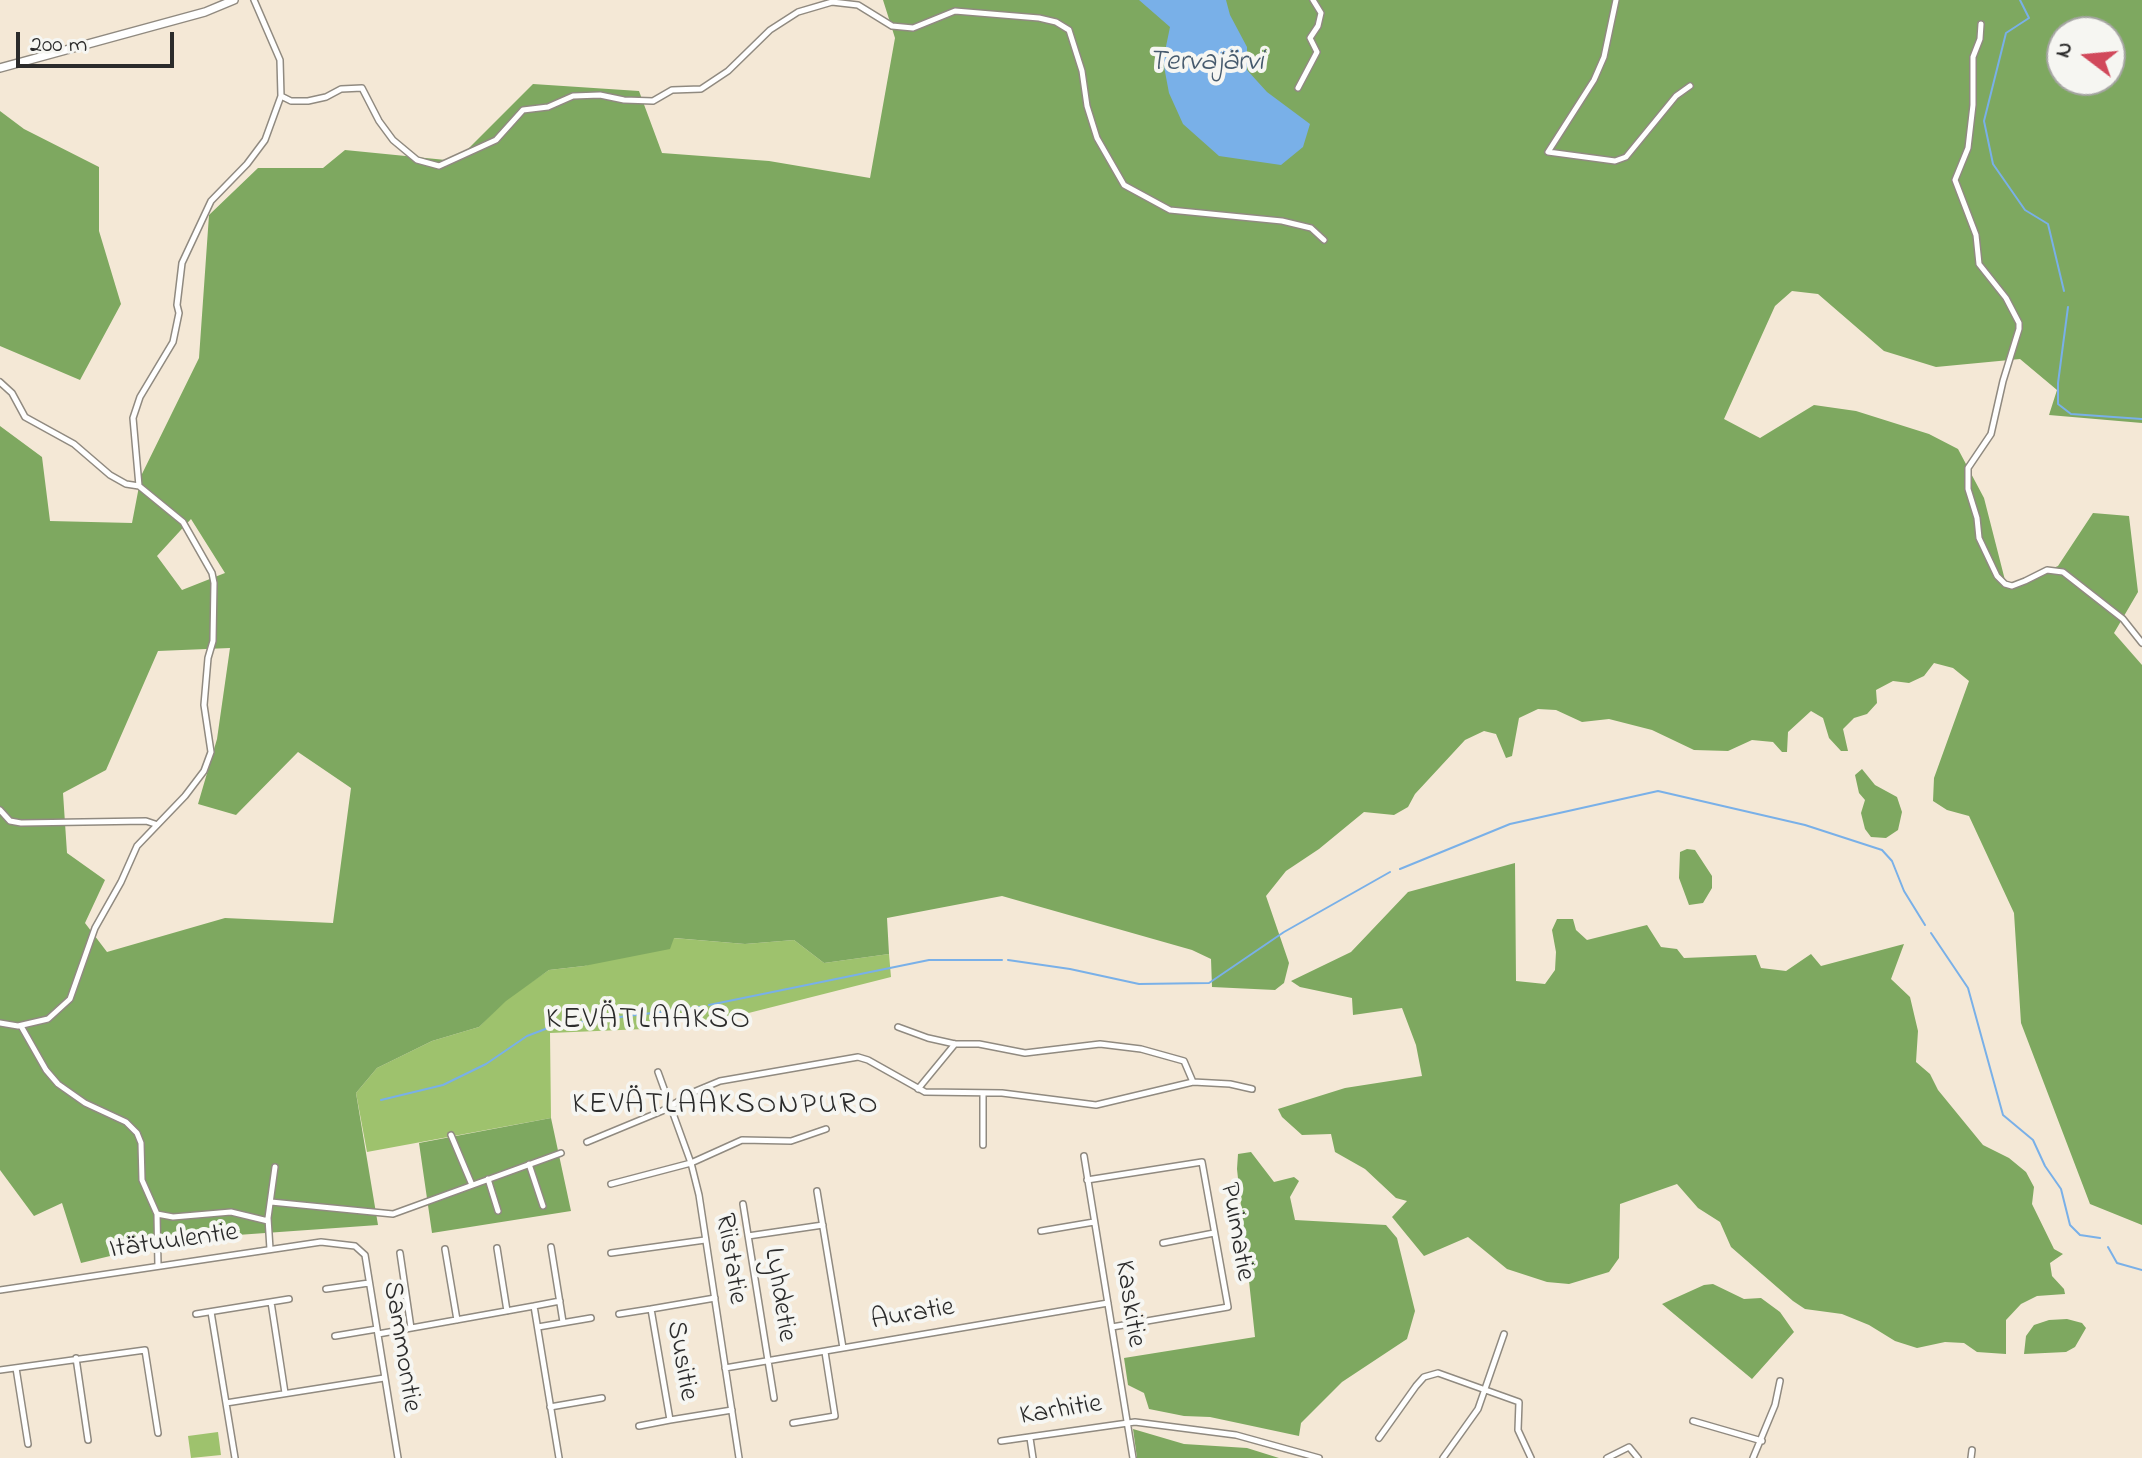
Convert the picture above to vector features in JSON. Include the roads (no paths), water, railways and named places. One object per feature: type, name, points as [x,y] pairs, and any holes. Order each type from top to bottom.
[{"type":"street","points":[[0,68],[205,12],[234,0]]},
{"type":"street","points":[[139,486],[133,418],[140,397],[173,342],[179,313],[177,305],[182,263],[211,201],[247,164],[265,140],[281,96],[280,60],[254,0]]},
{"type":"street","points":[[1298,88],[1317,52],[1310,38],[1318,26],[1321,13],[1313,0]]},
{"type":"street","points":[[1616,0],[1604,57],[1594,80],[1548,152],[1615,161],[1626,157],[1676,96],[1690,86]]},
{"type":"street","points":[[281,96],[291,101],[308,101],[341,89],[362,88],[393,140],[417,160],[439,166],[496,140],[523,110],[548,107],[573,96],[600,95],[653,101],[672,90],[701,89],[728,71],[770,30],[798,12],[832,2],[858,5],[892,26],[913,28],[955,11],[1039,18],[1056,22],[1069,30],[1097,138],[1124,185],[1170,210],[1282,221],[1311,228],[1324,240]]},
{"type":"street","points":[[1981,24],[1980,39],[1973,57],[1973,105],[1968,148],[1955,180],[1976,235],[1979,264],[2006,298],[2019,329],[1991,434],[1983,449],[1969,464],[1968,489],[1977,518],[1979,538],[1997,576],[2005,584],[2012,586],[2047,570],[2058,570],[2123,619],[2142,643]]},
{"type":"street","points":[[0,382],[12,393],[25,417],[74,444],[110,475],[126,484],[139,486],[183,522],[212,573],[214,583],[213,641],[208,658],[204,705],[211,752],[204,771],[185,796],[137,846],[95,928],[70,999],[48,1019],[21,1026],[0,1023]]},
{"type":"street","points":[[0,810],[10,821],[21,823],[146,821],[155,824]]},
{"type":"street","points":[[21,1026],[46,1070],[58,1084],[85,1103],[126,1122],[137,1133],[141,1143],[142,1180],[157,1214],[158,1266]]},
{"type":"street","points":[[898,1027],[955,1044],[979,1044],[1035,1054],[1100,1044],[1141,1049],[1184,1061],[1193,1082]]},
{"type":"street","points":[[918,1089],[955,1044]]},
{"type":"street","points":[[587,1142],[662,1111],[720,1081],[858,1057],[925,1092],[983,1093],[1096,1105],[1193,1082],[1252,1089]]},
{"type":"street","name":"Riistatie","points":[[658,1072],[691,1163],[699,1195],[739,1458]]},
{"type":"street","points":[[983,1093],[983,1145]]},
{"type":"street","points":[[611,1184],[691,1163],[742,1140],[791,1141],[826,1129]]},
{"type":"street","points":[[451,1135],[472,1185]]},
{"type":"street","points":[[271,1202],[393,1214],[561,1153]]},
{"type":"street","name":"Kaskitie","points":[[1084,1156],[1133,1458]]},
{"type":"street","name":"Puimatie","points":[[1087,1180],[1202,1162],[1228,1307],[1112,1327]]},
{"type":"street","points":[[529,1164],[543,1206]]},
{"type":"street","points":[[270,1250],[268,1221],[275,1167]]},
{"type":"street","points":[[488,1179],[498,1211]]},
{"type":"street","name":"Lyhdetie","points":[[817,1191],[843,1348]]},
{"type":"street","name":"Lyhdetie","points":[[743,1204],[774,1398]]},
{"type":"street","points":[[157,1214],[173,1217],[216,1211],[268,1221]]},
{"type":"street","points":[[1041,1231],[1094,1222]]},
{"type":"street","name":"Lyhdetie","points":[[748,1236],[823,1225]]},
{"type":"street","points":[[1163,1243],[1214,1233]]},
{"type":"street","points":[[611,1253],[705,1240]]},
{"type":"street","name":"Itätuulentie","points":[[0,1290],[321,1242],[355,1246]]},
{"type":"street","name":"Sammontie","points":[[355,1246],[365,1255],[398,1458]]},
{"type":"street","points":[[551,1247],[563,1322]]},
{"type":"street","points":[[497,1248],[507,1311]]},
{"type":"street","points":[[445,1249],[457,1320]]},
{"type":"street","points":[[400,1253],[411,1328]]},
{"type":"street","points":[[326,1289],[369,1283]]},
{"type":"street","name":"Susitie","points":[[619,1314],[715,1298]]},
{"type":"street","points":[[196,1314],[289,1299]]},
{"type":"street","points":[[335,1336],[411,1328],[560,1301]]},
{"type":"street","points":[[271,1302],[285,1393]]},
{"type":"street","name":"Auratie","points":[[725,1368],[1108,1303]]},
{"type":"street","points":[[534,1306],[559,1458]]},
{"type":"street","name":"Susitie","points":[[651,1309],[670,1420]]},
{"type":"street","points":[[211,1312],[235,1458]]},
{"type":"street","points":[[538,1327],[591,1318]]},
{"type":"street","points":[[1443,1458],[1470,1424],[1486,1390],[1504,1334]]},
{"type":"street","points":[[0,1370],[145,1350],[158,1433]]},
{"type":"street","points":[[793,1423],[835,1416],[825,1352]]},
{"type":"street","points":[[76,1358],[88,1440]]},
{"type":"street","points":[[16,1368],[28,1444]]},
{"type":"street","points":[[1379,1438],[1424,1377],[1438,1373],[1519,1402],[1518,1430],[1531,1458]]},
{"type":"street","points":[[226,1403],[384,1378]]},
{"type":"street","points":[[1753,1458],[1762,1441],[1780,1381]]},
{"type":"street","points":[[550,1407],[602,1398]]},
{"type":"street","name":"Susitie","points":[[639,1426],[732,1410]]},
{"type":"street","points":[[1693,1421],[1762,1441]]},
{"type":"street","name":"Karhitie","points":[[1001,1441],[1127,1422],[1236,1435],[1319,1458]]},
{"type":"street","points":[[1030,1438],[1033,1458]]},
{"type":"street","points":[[1607,1458],[1629,1447],[1638,1458]]},
{"type":"street","points":[[1971,1458],[1972,1450]]},
{"type":"water","name":"Tervajärvi","points":[[1139,0],[1226,0],[1230,15],[1247,47],[1247,70],[1267,92],[1310,124],[1303,147],[1281,165],[1219,156],[1183,124],[1169,93],[1163,61],[1170,27]]},
{"type":"waterway","points":[[2020,0],[2029,18],[2006,33],[1984,121],[1993,164],[2025,210],[2048,224],[2064,291]]},
{"type":"waterway","points":[[2068,307],[2058,404],[2071,414],[2142,419]]},
{"type":"waterway","points":[[1400,869],[1510,824],[1658,791],[1805,825],[1882,850],[1892,861],[1904,891],[1925,925]]},
{"type":"waterway","points":[[1008,960],[1139,984],[1209,983],[1284,932],[1390,872]]},
{"type":"waterway","points":[[1931,933],[1968,988],[2003,1115],[2033,1140],[2045,1166],[2061,1189],[2070,1225],[2080,1235],[2100,1238]]},
{"type":"waterway","points":[[709,1005],[929,960],[1002,960]]},
{"type":"waterway","points":[[381,1100],[443,1085],[486,1064],[527,1036],[556,1025],[700,1007]]},
{"type":"waterway","points":[[2108,1247],[2117,1263],[2142,1270]]},
{"type":"district","name":"KEVÄTLAAKSO","points":[[649,1022]]},
{"type":"district","name":"KEVÄTLAAKSONPURO","points":[[726,1107]]}]
